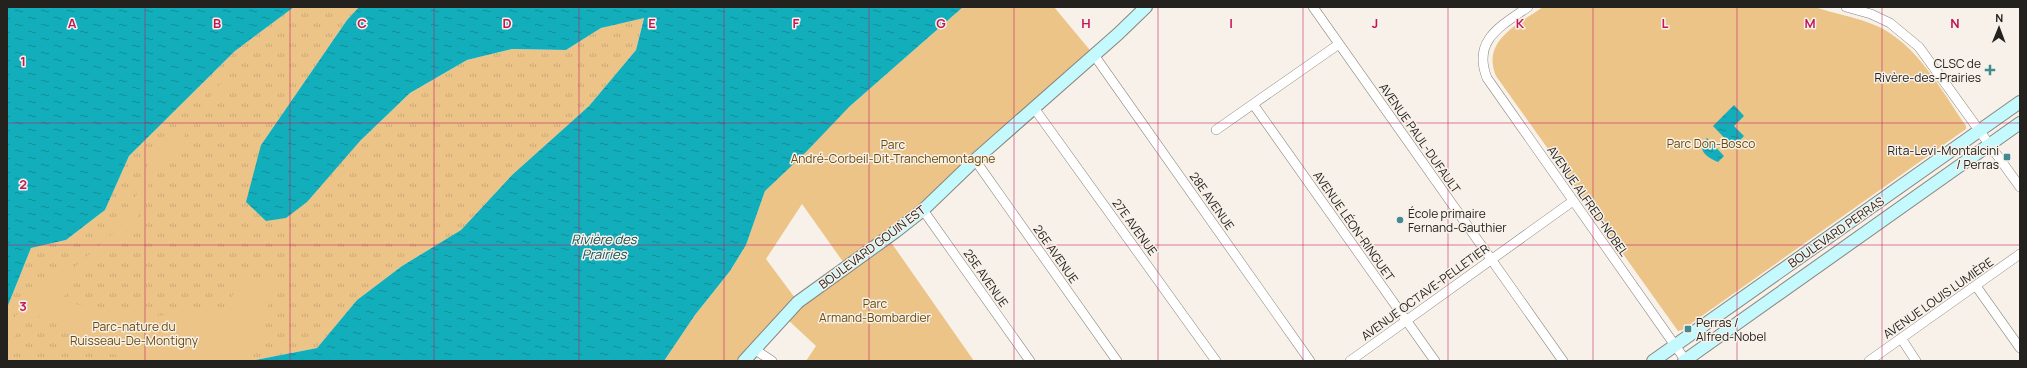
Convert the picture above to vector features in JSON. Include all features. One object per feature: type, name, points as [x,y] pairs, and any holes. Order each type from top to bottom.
[{"type":"main road","name":"BOULEVARD GOUIN EST","points":[[744,361],[798,302],[923,210],[975,160],[1146,7]]},
{"type":"main road","name":"BOULEVARD PERRAS","points":[[1653,361],[2020,102]]},
{"type":"main road","name":"BOULEVARD PERRAS","points":[[1685,361],[2020,123]]},
{"type":"street","name":"AVENUE PAUL-DUFAULT","points":[[1313,7],[1563,361]]},
{"type":"street","name":"AVENUE ALFRED-NOBEL","points":[[1528,7],[1494,32],[1488,39],[1484,49],[1484,68],[1487,78],[1685,361]]},
{"type":"street","points":[[1846,7],[1858,8],[1890,23],[1913,40],[1935,66],[2020,187]]},
{"type":"street","points":[[1216,130],[1339,44]]},
{"type":"street","name":"28E AVENUE","points":[[1094,55],[1310,361]]},
{"type":"street","name":"AVENUE LÉON-RINGUET","points":[[1253,104],[1435,361]]},
{"type":"street","name":"27E AVENUE","points":[[1034,108],[1216,361]]},
{"type":"street","name":"26E AVENUE","points":[[975,160],[1117,361]]},
{"type":"street","name":"AVENUE OCTAVE-PELLETIER","points":[[1350,361],[1491,258],[1573,201]]},
{"type":"street","name":"25E AVENUE","points":[[923,210],[1030,361]]},
{"type":"street","name":"AVENUE LOUIS LUMIÈRE","points":[[1870,361],[2020,254]]},
{"type":"street","points":[[1976,286],[2020,348]]},
{"type":"street","points":[[1901,338],[1916,361]]},
{"type":"street","points":[[754,349],[772,361]]},
{"type":"green space","points":[[294,7],[359,7],[347,20],[261,145],[360,141],[410,93],[467,60],[512,49],[566,50],[601,28],[644,17],[636,50],[589,106],[512,175],[461,230],[402,266],[357,300],[317,348],[250,361],[7,361],[7,308],[31,248],[66,240],[105,210],[129,156],[235,51]]},
{"type":"green space","name":"Parc André-Corbeil-Dit-Tranchemontagne","points":[[963,7],[1054,7],[1094,55],[888,238],[974,361],[806,361],[816,346],[787,319],[744,361],[664,361],[695,315],[730,271],[746,245],[765,191],[849,107]],"holes":[[[802,204],[846,266],[798,302],[766,259]]]},
{"type":"green space","name":"Parc Don-Bosco","points":[[1543,7],[1815,7],[1854,18],[1877,26],[1892,34],[1917,56],[1938,84],[1966,126],[1966,129],[1682,330],[1678,331],[1496,76],[1493,63],[1494,52],[1498,43],[1505,34]]},
{"type":"green space","name":"Parc-nature du Ruisseau-De-Montigny","points":[[225,83],[230,88],[226,95],[185,132],[184,147],[170,153],[161,161],[154,171],[142,206],[130,229],[126,234],[84,268],[64,297],[69,303],[113,311],[138,307],[155,316],[207,311],[222,317],[230,312],[231,301],[239,286],[249,279],[261,277],[272,281],[277,285],[264,316],[266,335],[242,355],[229,362],[216,362],[185,357],[134,359],[119,356],[98,348],[59,325],[39,316],[27,323],[17,333],[8,352],[7,359],[7,332],[30,290],[47,274],[70,271],[119,228],[130,214],[146,168],[159,147],[160,139],[188,118],[197,114],[220,84]]},
{"type":"water","points":[[7,7],[294,7],[235,51],[129,156],[105,210],[66,240],[31,248],[7,308]]},
{"type":"water","name":"Rivière des Prairies","points":[[359,7],[963,7],[849,107],[806,152],[765,191],[746,245],[730,271],[695,315],[664,361],[250,361],[317,348],[357,300],[402,266],[461,230],[512,175],[589,106],[636,50],[644,18],[601,28],[566,50],[512,49],[467,60],[410,93],[360,141],[307,202],[286,218],[266,221],[246,202],[261,145],[347,20]]},
{"type":"water","points":[[1734,105],[1744,116],[1734,126],[1744,136],[1733,147],[1713,126]]},
{"type":"water","points":[[1707,138],[1724,156],[1718,162],[1710,158],[1702,150],[1702,146]]},
{"type":"place","name":"CLSC de Rivère-des-Prairies","points":[[1990,70]]},
{"type":"place","name":"Rita-Levi-Montalcini / Perras","points":[[2007,157]]},
{"type":"place","name":"École primaire Fernand-Gauthier","points":[[1400,220]]},
{"type":"place","name":"Perras / Alfred-Nobel","points":[[1688,329]]},
{"type":"park label","name":"Parc Armand-Bombardier","points":[[875,310]]}]
